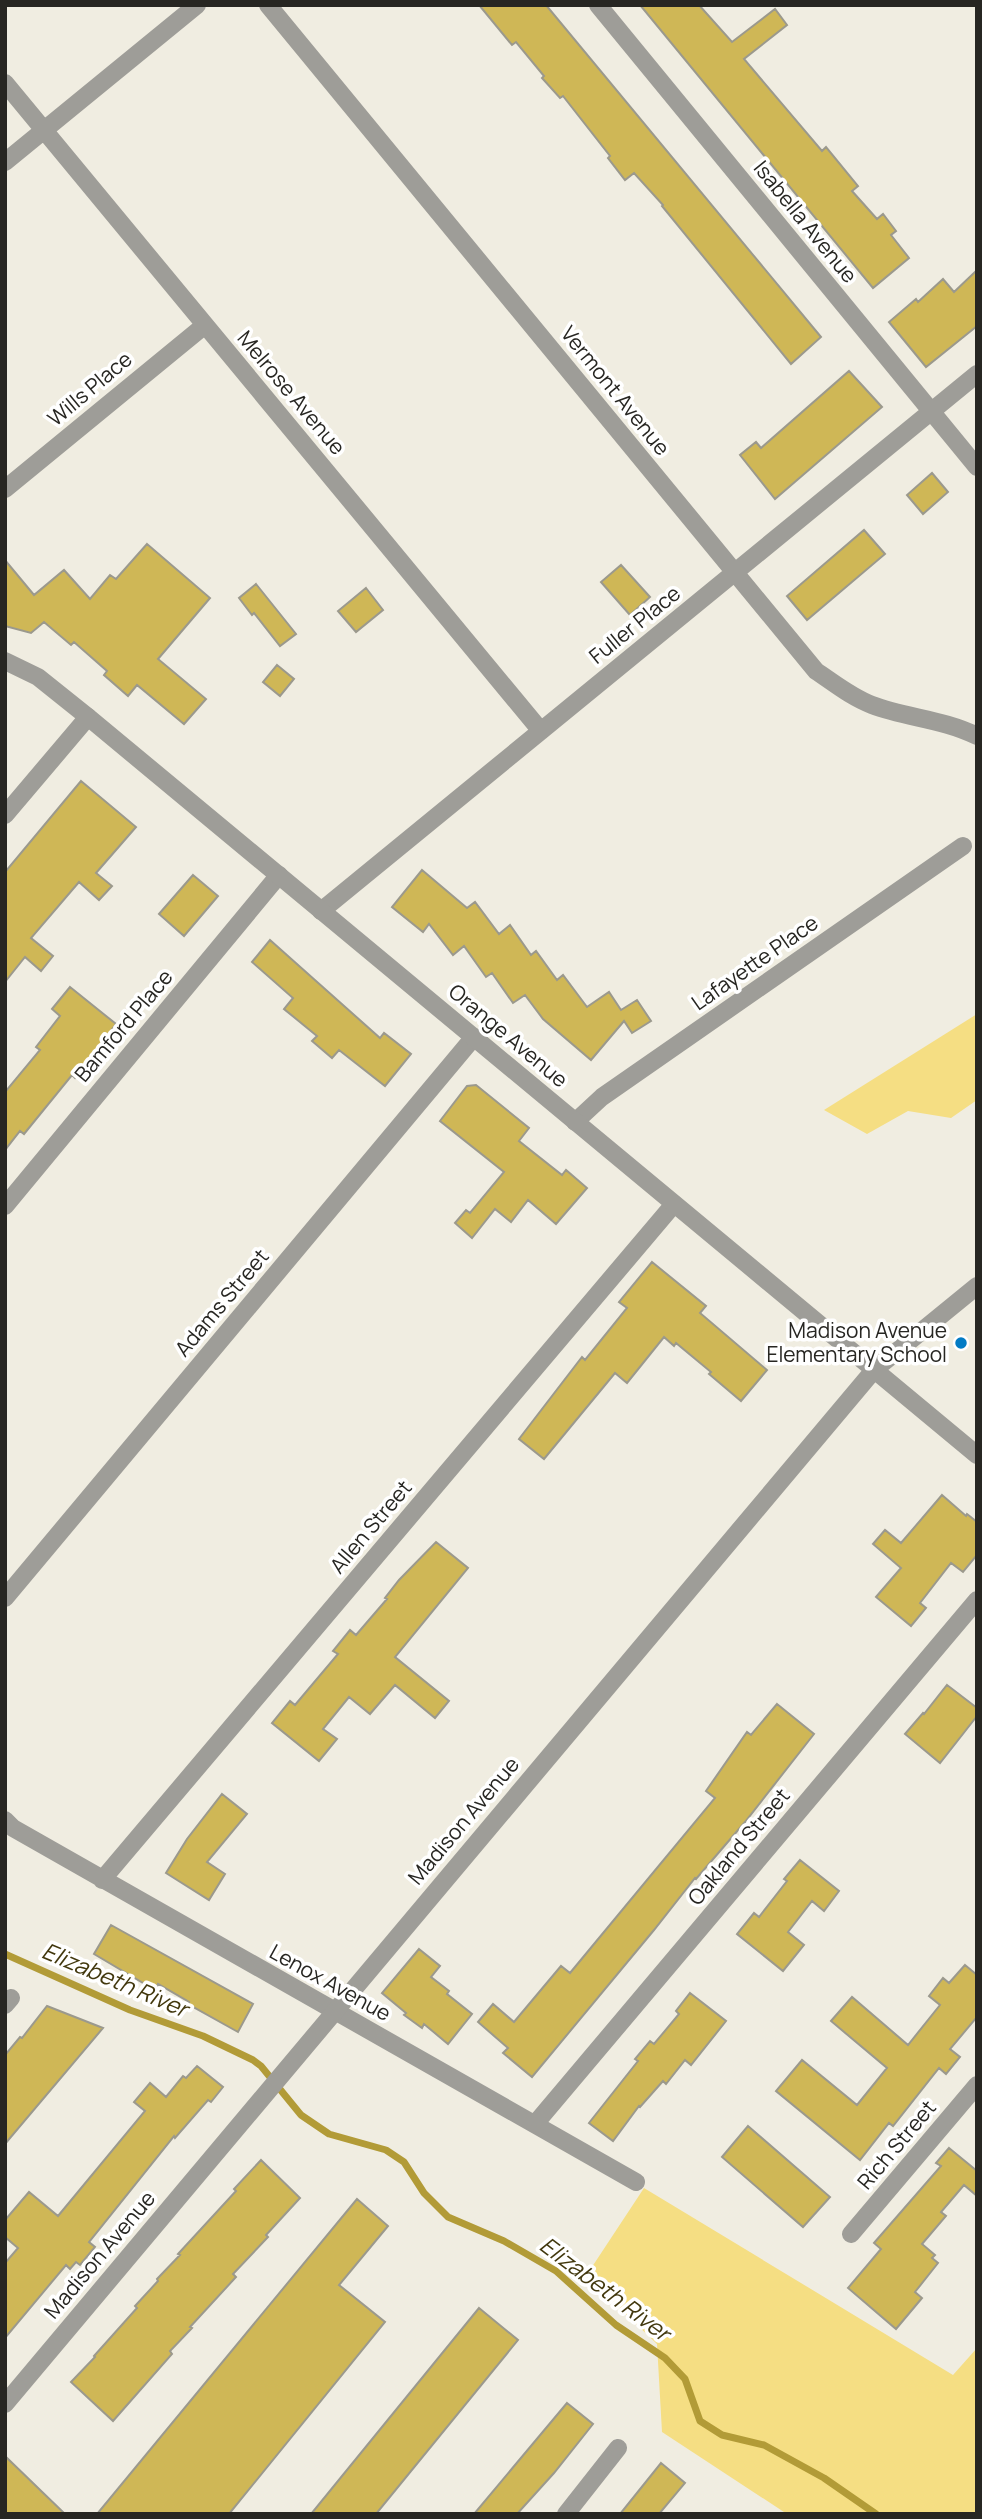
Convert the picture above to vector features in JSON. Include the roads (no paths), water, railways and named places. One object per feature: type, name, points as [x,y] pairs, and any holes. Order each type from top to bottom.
[{"type":"street","points":[[5,162],[197,5]]},
{"type":"street","name":"Vermont Avenue","points":[[268,5],[816,671],[848,694],[871,705],[943,723],[977,736]]},
{"type":"street","name":"Isabella Avenue","points":[[598,5],[977,467]]},
{"type":"street","name":"Melrose Avenue","points":[[5,83],[541,732]]},
{"type":"street","name":"Wills Place","points":[[5,489],[205,325]]},
{"type":"street","name":"Fuller Place","points":[[321,911],[977,374]]},
{"type":"street","name":"Orange Avenue","points":[[5,661],[38,677],[88,717],[977,1455]]},
{"type":"street","points":[[5,816],[88,717]]},
{"type":"street","name":"Lafayette Place","points":[[575,1122],[602,1097],[963,846]]},
{"type":"street","name":"Bamford Place","points":[[5,1206],[279,875]]},
{"type":"street","name":"Adams Street","points":[[5,1598],[474,1037]]},
{"type":"street","name":"Allen Street","points":[[102,1880],[674,1204]]},
{"type":"street","name":"Madison Avenue","points":[[5,2404],[874,1370],[977,1286]]},
{"type":"street","name":"Oakland Street","points":[[535,2124],[977,1600]]},
{"type":"street","name":"Lenox Avenue","points":[[5,1820],[13,1828],[102,1880],[636,2182]]},
{"type":"street","name":"Rich Street","points":[[851,2234],[977,2085]]},
{"type":"street","points":[[566,2514],[618,2448]]},
{"type":"waterway","name":"Elizabeth River","points":[[5,1954],[130,2010],[203,2036],[253,2060],[301,2115],[329,2134],[386,2150],[404,2162],[424,2193],[448,2217],[504,2241],[556,2271],[616,2325],[665,2358],[685,2379],[700,2421],[722,2435],[764,2445],[824,2478],[876,2514]]},
{"type":"place","name":"Madison Avenue Elementary School","points":[[961,1343]]}]
